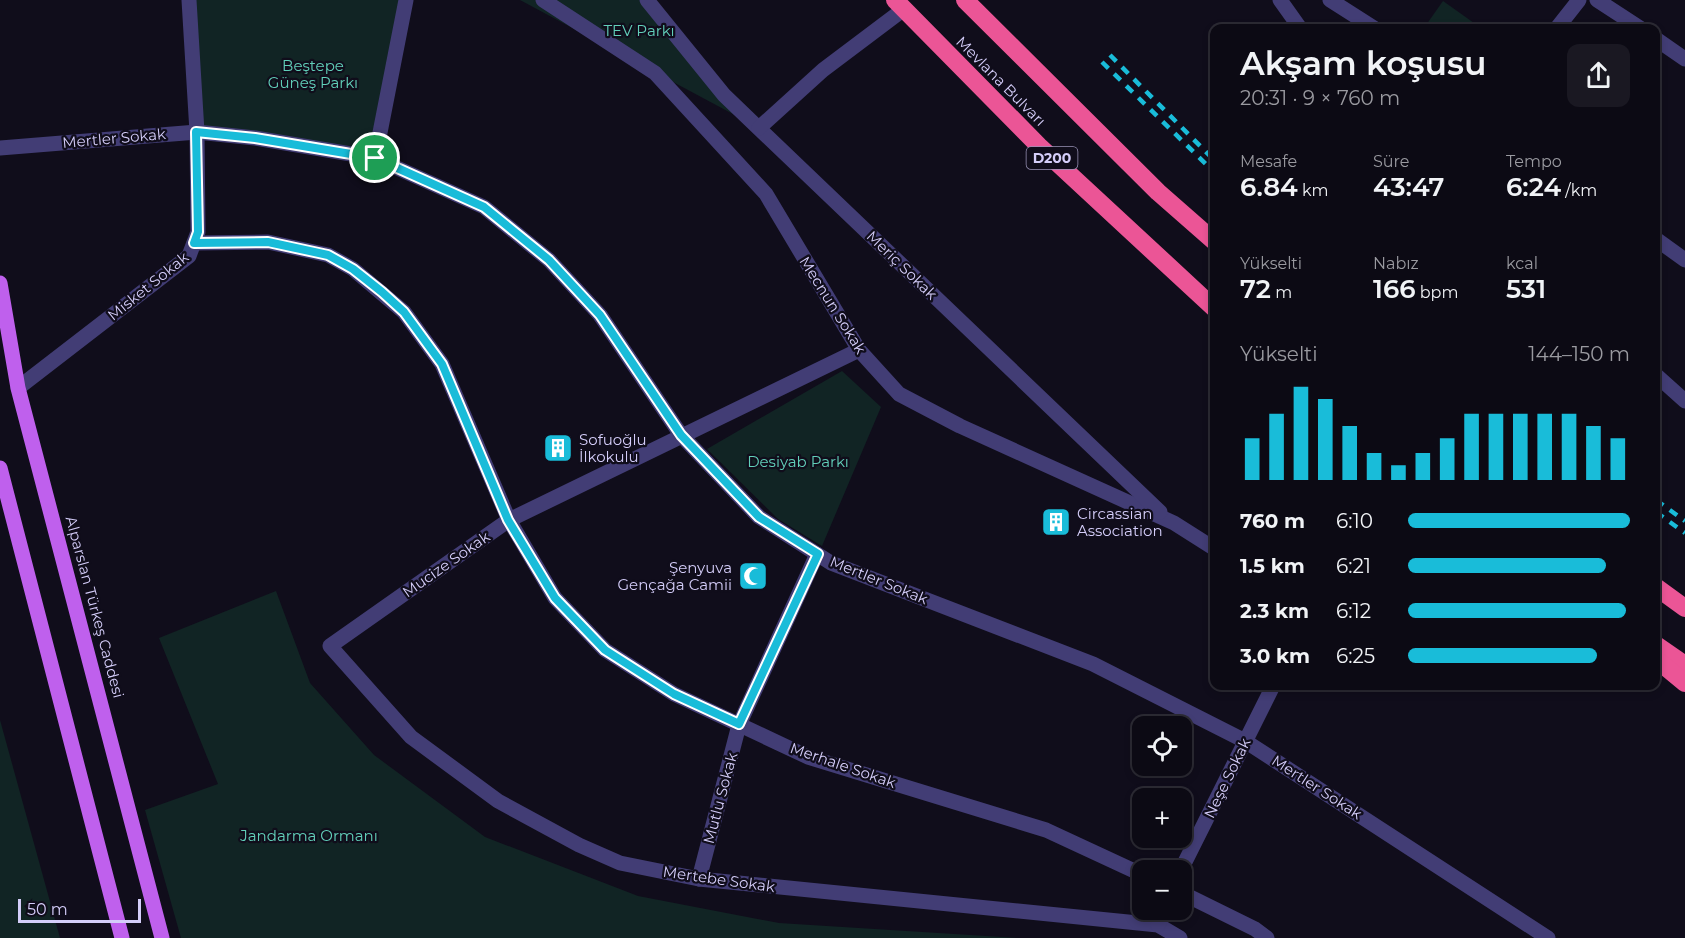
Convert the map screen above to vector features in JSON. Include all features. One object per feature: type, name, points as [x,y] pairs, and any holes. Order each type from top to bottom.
[{"type":"highway","name":"Mevlana Bulvarı","points":[[965,0],[1158,192],[1210,238]]},
{"type":"highway","name":"Mevlana Bulvarı","points":[[900,5],[1047,153],[1210,304]]},
{"type":"highway","points":[[1660,590],[1685,608]]},
{"type":"highway","points":[[1660,648],[1685,665]]},
{"type":"highway","points":[[1660,661],[1685,683]]},
{"type":"main road","name":"Alparslan Türkeş Caddesi","points":[[0,283],[18,388],[162,938]]},
{"type":"main road","points":[[0,468],[122,938]]},
{"type":"street","name":"Misket Sokak","points":[[18,388],[189,256],[198,232],[196,132],[189,0]]},
{"type":"street","points":[[375,158],[406,0]]},
{"type":"street","name":"Mecnun Sokak","points":[[543,0],[655,73],[766,195],[859,350],[899,394],[960,426],[1169,520],[1210,546]]},
{"type":"street","name":"Meriç Sokak","points":[[647,0],[724,95],[1169,520]]},
{"type":"street","points":[[1280,0],[1297,24]]},
{"type":"street","points":[[1330,0],[1368,24]]},
{"type":"street","points":[[1560,24],[1579,0]]},
{"type":"street","points":[[1597,0],[1634,24]]},
{"type":"street","points":[[759,128],[900,5]]},
{"type":"street","points":[[1660,42],[1685,59]]},
{"type":"street","name":"Mertler Sokak","points":[[0,148],[196,132],[255,138],[375,158],[484,207],[549,260],[600,315],[681,435],[759,517],[831,563],[1093,664],[1245,741],[1548,938]]},
{"type":"street","name":"Merhale Sokak","points":[[194,243],[268,242],[328,255],[353,269],[404,312],[442,364],[508,520],[555,598],[605,650],[674,694],[808,757],[1046,830],[1132,870]]},
{"type":"street","points":[[1660,242],[1685,260]]},
{"type":"street","name":"Mucize Sokak","points":[[330,646],[508,520],[859,350]]},
{"type":"street","points":[[1660,379],[1685,401]]},
{"type":"street","name":"Mutlu Sokak","points":[[699,879],[739,724],[818,554]]},
{"type":"street","name":"Mertebe Sokak","points":[[330,646],[411,737],[498,801],[579,845],[620,863],[699,879],[1158,925],[1180,938]]},
{"type":"street","name":"Neşe Sokak","points":[[1187,860],[1271,690]]},
{"type":"street","points":[[1192,898],[1255,929],[1267,938]]},
{"type":"street","points":[[1158,925],[1160,920]]},
{"type":"green space","name":"Beştepe Güneş Parkı","points":[[189,0],[408,0],[375,158],[197,132]]},
{"type":"green space","name":"TEV Parkı","points":[[520,0],[652,0],[759,128]]},
{"type":"green space","points":[[1443,1],[1474,23],[1473,24],[1427,24]]},
{"type":"green space","name":"Desiyab Parkı","points":[[842,371],[881,407],[822,546],[778,519],[707,449]]},
{"type":"green space","name":"Jandarma Ormanı","points":[[276,591],[310,683],[374,755],[485,837],[638,896],[779,923],[1019,938],[181,938],[145,810],[218,784],[159,638]]},
{"type":"green space","points":[[0,720],[60,938],[0,938]]},
{"type":"railway","points":[[1110,55],[1210,156]]},
{"type":"railway","points":[[1102,62],[1210,168]]},
{"type":"railway","points":[[1660,503],[1685,521]]},
{"type":"railway","points":[[1660,515],[1685,533]]},
{"type":"place","name":"Sofuoğlu İlkokulu","points":[[558,448]]},
{"type":"place","name":"Circassian Association","points":[[1056,522]]},
{"type":"place","name":"Şenyuva Gençağa Camii","points":[[753,576]]},
{"type":"route","points":[[196,132],[255,138],[375,158],[484,207],[549,260],[600,315],[681,435],[759,517],[818,554],[739,724],[674,694],[605,650],[555,598],[508,520],[442,364],[404,312],[382,292],[353,269],[328,255],[268,242],[194,243],[198,232],[196,132]]}]
